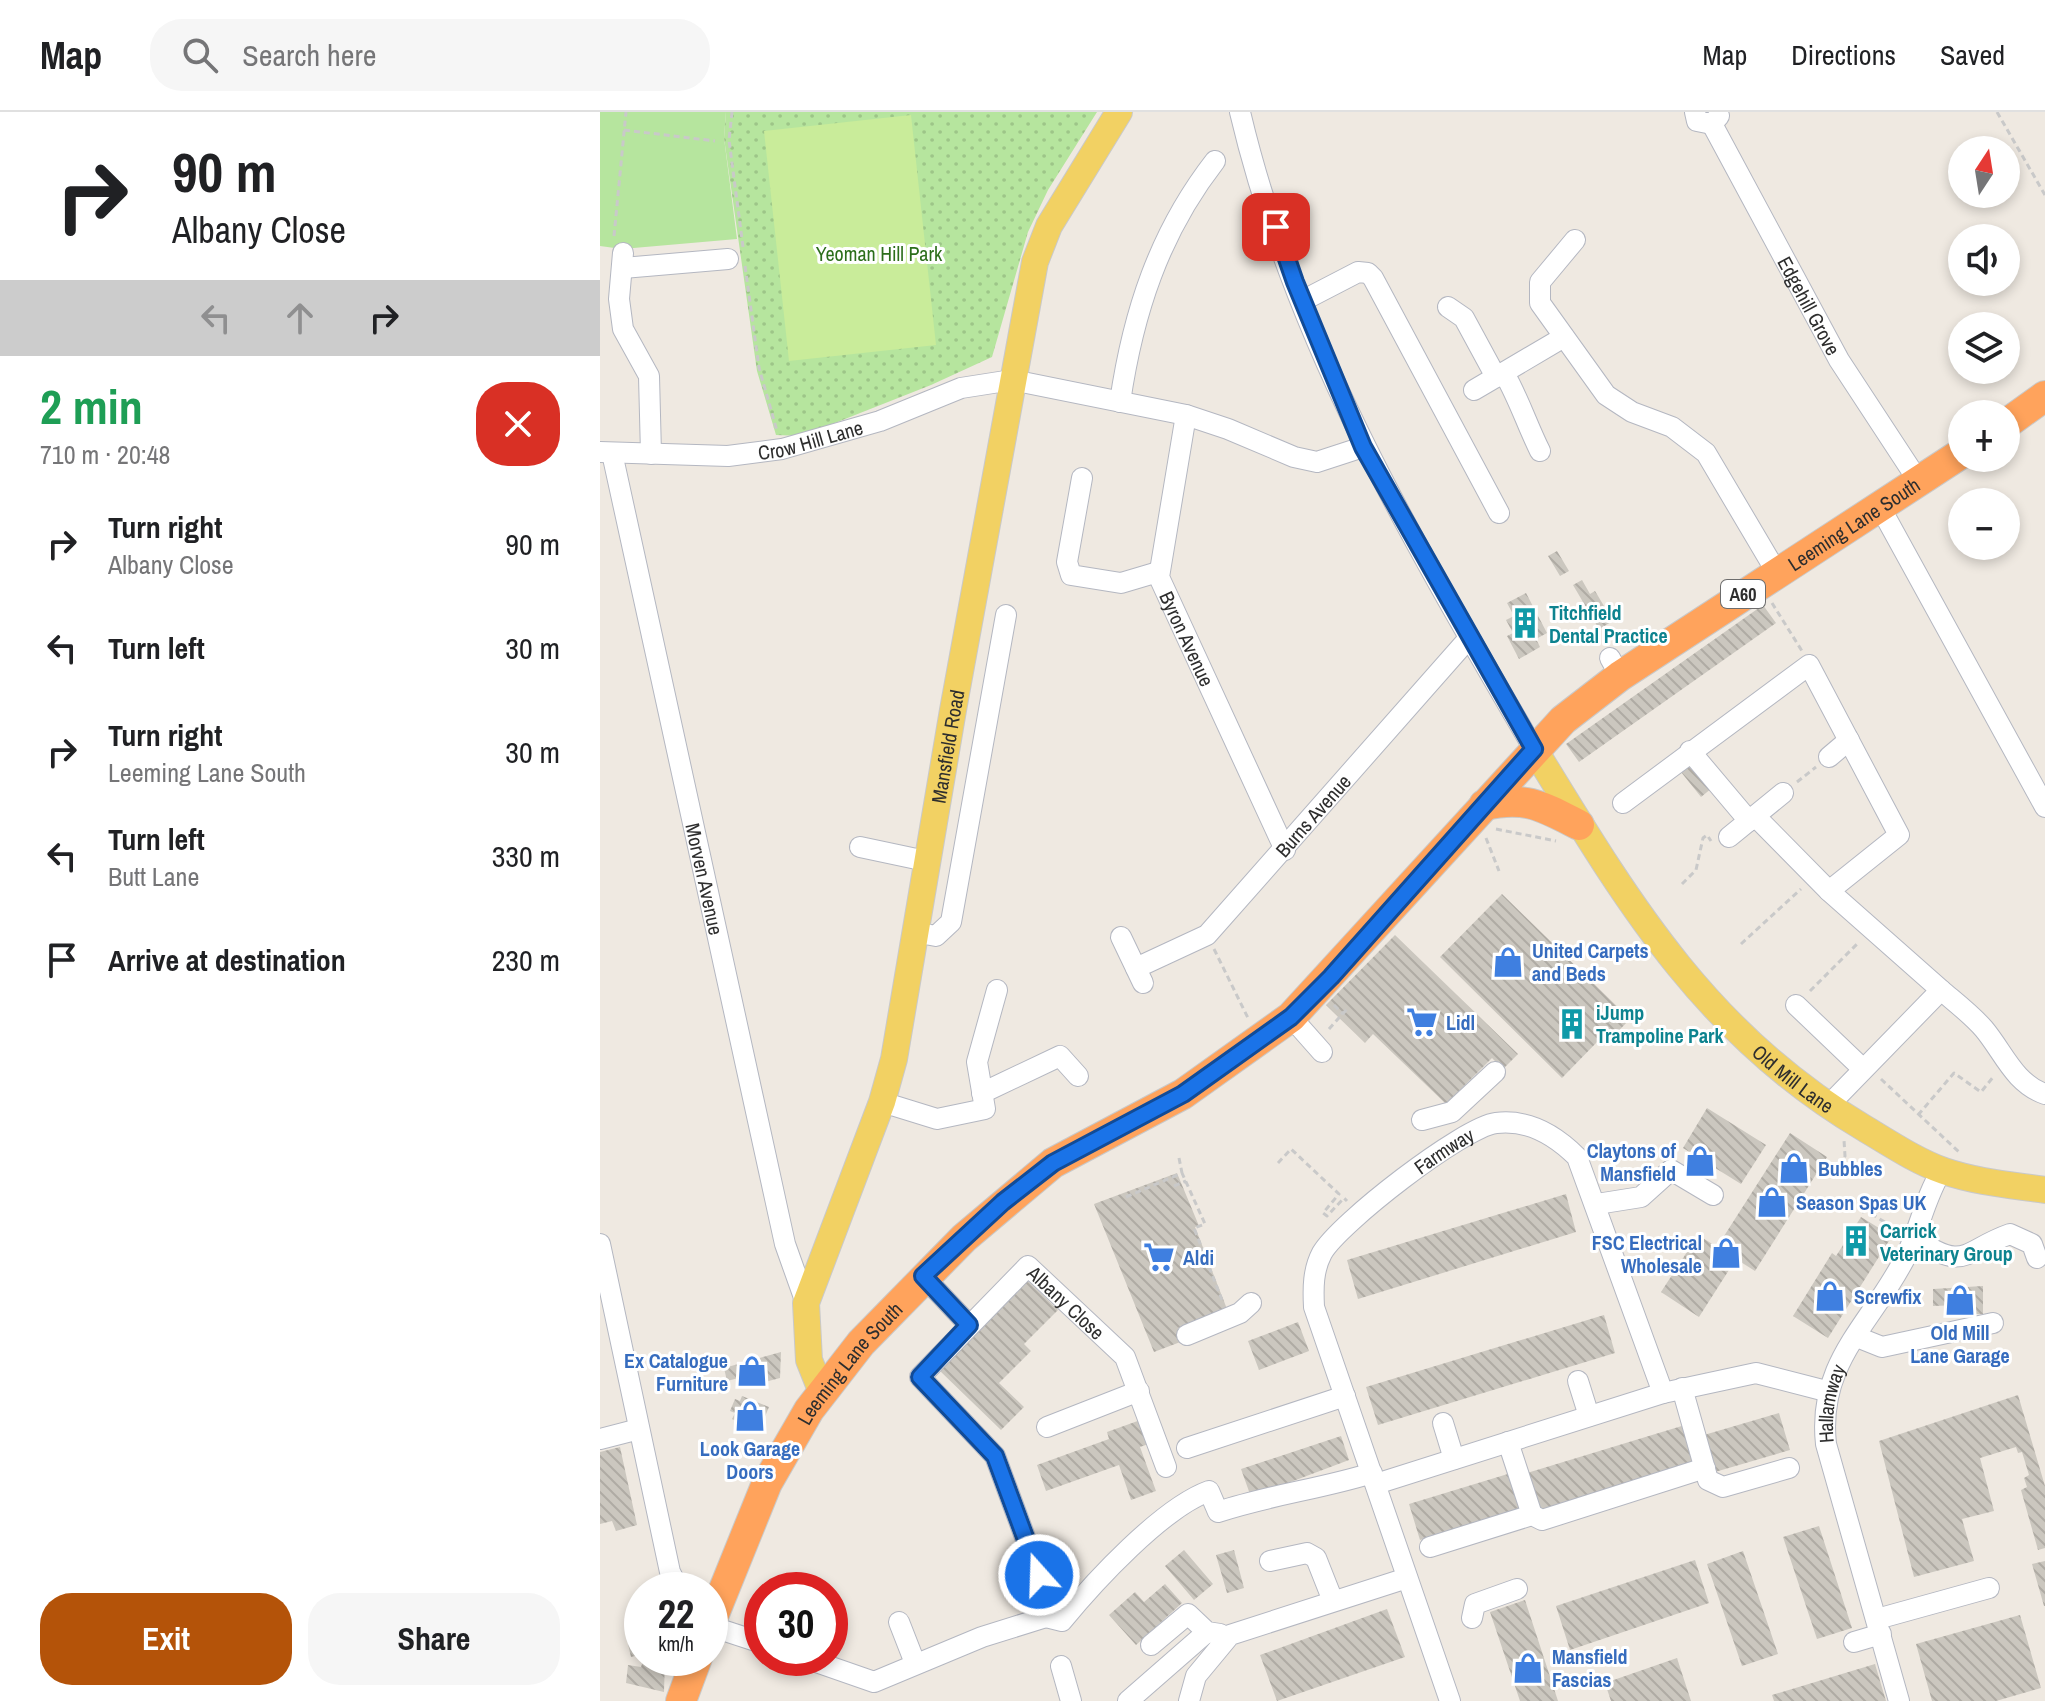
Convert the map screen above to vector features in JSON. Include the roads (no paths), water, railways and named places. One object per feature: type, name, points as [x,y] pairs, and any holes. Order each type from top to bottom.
[{"type":"highway","points":[[2020,414],[2045,396]]},
{"type":"highway","name":"Leeming Lane South","points":[[728,1580],[767,1483],[821,1390],[923,1276],[1003,1202],[1053,1163],[1183,1094],[1291,1017],[1484,820],[1534,749],[1615,667],[1768,578],[1948,462]]},
{"type":"highway","points":[[1484,820],[1508,800],[1528,801],[1571,834]]},
{"type":"highway","points":[[681,1701],[690,1676]]},
{"type":"main road","name":"Mansfield Road","points":[[821,1390],[809,1360],[806,1303],[882,1102],[894,1059],[926,861],[1035,262],[1049,226],[1119,112]]},
{"type":"main road","name":"Old Mill Lane","points":[[1534,749],[1571,834],[1613,879],[1692,986],[1759,1055],[1827,1107],[1942,1170],[2045,1190]]},
{"type":"street","points":[[1240,112],[1247,143],[1302,301],[1363,447],[1534,749]]},
{"type":"street","name":"Edgehill Grove","points":[[1695,112],[1700,123],[1716,118],[1839,360],[1919,482]]},
{"type":"street","points":[[1120,402],[1127,357],[1160,248],[1215,161]]},
{"type":"street","points":[[1575,240],[1540,282],[1538,297],[1606,395],[1632,412],[1672,427],[1706,453],[1768,578]]},
{"type":"street","points":[[651,454],[649,376],[610,300],[620,256],[728,259]]},
{"type":"street","points":[[1302,301],[1358,272],[1368,273],[1373,278],[1499,513]]},
{"type":"street","points":[[1448,307],[1464,318],[1526,411],[1529,428],[1540,451]]},
{"type":"street","points":[[1474,390],[1564,337]]},
{"type":"street","points":[[1012,380],[1186,415],[1294,457],[1317,462],[1363,447]]},
{"type":"street","name":"Crow Hill Lane","points":[[606,452],[728,456],[782,449],[880,421],[961,388],[1012,380]]},
{"type":"street","name":"Byron Avenue","points":[[1186,415],[1158,572],[1285,850]]},
{"type":"street","name":"Morven Avenue","points":[[606,452],[785,1244],[806,1303]]},
{"type":"street","points":[[1082,478],[1067,562],[1071,575],[1121,583],[1158,572]]},
{"type":"street","points":[[1880,507],[2045,807]]},
{"type":"street","points":[[914,932],[936,936],[951,922],[1006,615]]},
{"type":"street","name":"Burns Avenue","points":[[1121,937],[1140,976],[1207,935],[1469,638]]},
{"type":"street","points":[[1623,803],[1809,665],[1899,835],[1821,884]]},
{"type":"street","points":[[960,669],[995,677]]},
{"type":"street","points":[[1829,757],[1849,740]]},
{"type":"street","points":[[1690,751],[1752,818],[1821,884],[1983,1028],[2005,1062],[2031,1089],[2045,1094]]},
{"type":"street","points":[[1724,843],[1783,793]]},
{"type":"street","points":[[860,847],[926,861]]},
{"type":"street","points":[[882,1102],[937,1119],[985,1109],[977,1062],[997,990]]},
{"type":"street","points":[[1827,1107],[1941,990]]},
{"type":"street","points":[[1796,1005],[1865,1067]]},
{"type":"street","points":[[1291,1017],[1322,1052]]},
{"type":"street","points":[[982,1093],[1060,1056],[1078,1076]]},
{"type":"street","points":[[1422,1120],[1452,1112],[1495,1072]]},
{"type":"street","name":"Farmway","points":[[1450,1701],[1314,1307],[1313,1286],[1323,1252],[1335,1236],[1473,1129],[1497,1123],[1544,1131],[1577,1157],[1705,1468]]},
{"type":"street","points":[[1597,1204],[1641,1197],[1671,1170],[1713,1195]]},
{"type":"street","name":"Hallamway","points":[[1899,1701],[1826,1444],[1823,1417],[1826,1391],[1838,1364],[1914,1238],[1933,1184],[1942,1170]]},
{"type":"street","points":[[1914,1238],[1947,1257],[1962,1258],[2010,1234],[2032,1244],[2037,1258]]},
{"type":"street","points":[[600,1244],[670,1572]]},
{"type":"street","name":"Albany Close","points":[[1046,1617],[1039,1575],[995,1456],[920,1377],[1028,1266],[1125,1357],[1166,1467]]},
{"type":"street","points":[[923,1276],[969,1325]]},
{"type":"street","points":[[1187,1335],[1240,1313],[1251,1303]]},
{"type":"street","points":[[1857,1337],[1882,1347],[1993,1323]]},
{"type":"street","points":[[844,1676],[877,1691],[915,1663],[1046,1617],[1062,1621],[1100,1574],[1189,1498],[1209,1491],[1218,1512],[1267,1496],[1317,1491],[1374,1479],[1454,1459],[1673,1390],[1756,1373],[1826,1391]]},
{"type":"street","points":[[1578,1381],[1589,1416]]},
{"type":"street","points":[[1047,1427],[1139,1391]]},
{"type":"street","points":[[1187,1448],[1345,1396]]},
{"type":"street","points":[[1443,1423],[1454,1459]]},
{"type":"street","points":[[600,1439],[639,1429]]},
{"type":"street","points":[[1508,1442],[1532,1515]]},
{"type":"street","points":[[1430,1547],[1532,1515],[1542,1520],[1705,1468],[1708,1480],[1723,1487],[1789,1468]]},
{"type":"street","points":[[1270,1561],[1307,1553],[1316,1558],[1333,1601]]},
{"type":"street","points":[[1151,1645],[1188,1614],[1207,1632],[1230,1635],[1407,1578]]},
{"type":"street","points":[[1854,1642],[1879,1626],[1989,1588]]},
{"type":"street","points":[[1472,1618],[1475,1604],[1517,1589]]},
{"type":"street","points":[[899,1622],[915,1663]]},
{"type":"street","points":[[1128,1701],[1207,1632]]},
{"type":"street","points":[[1189,1701],[1196,1676],[1230,1635]]},
{"type":"street","points":[[1061,1666],[1071,1701]]},
{"type":"place","name":"Titchfield Dental Practice","points":[[1525,623]]},
{"type":"place","name":"United Carpets and Beds","points":[[1508,962]]},
{"type":"place","name":"Lidl","points":[[1422,1022]]},
{"type":"place","name":"iJump Trampoline Park","points":[[1572,1024]]},
{"type":"place","name":"Claytons of Mansfield","points":[[1700,1161]]},
{"type":"place","name":"Bubbles","points":[[1794,1168]]},
{"type":"place","name":"Season Spas UK","points":[[1772,1202]]},
{"type":"place","name":"Carrick Veterinary Group","points":[[1856,1241]]},
{"type":"place","name":"FSC Electrical Wholesale","points":[[1726,1253]]},
{"type":"place","name":"Aldi","points":[[1159,1257]]},
{"type":"place","name":"Screwfix","points":[[1830,1296]]},
{"type":"place","name":"Old Mill Lane Garage","points":[[1960,1300]]},
{"type":"place","name":"Ex Catalogue Furniture","points":[[752,1371]]},
{"type":"place","name":"Look Garage Doors","points":[[750,1416]]},
{"type":"place","name":"Mansfield Fascias","points":[[1528,1668]]},
{"type":"park label","name":"Yeoman Hill Park","points":[[879,253]]}]
